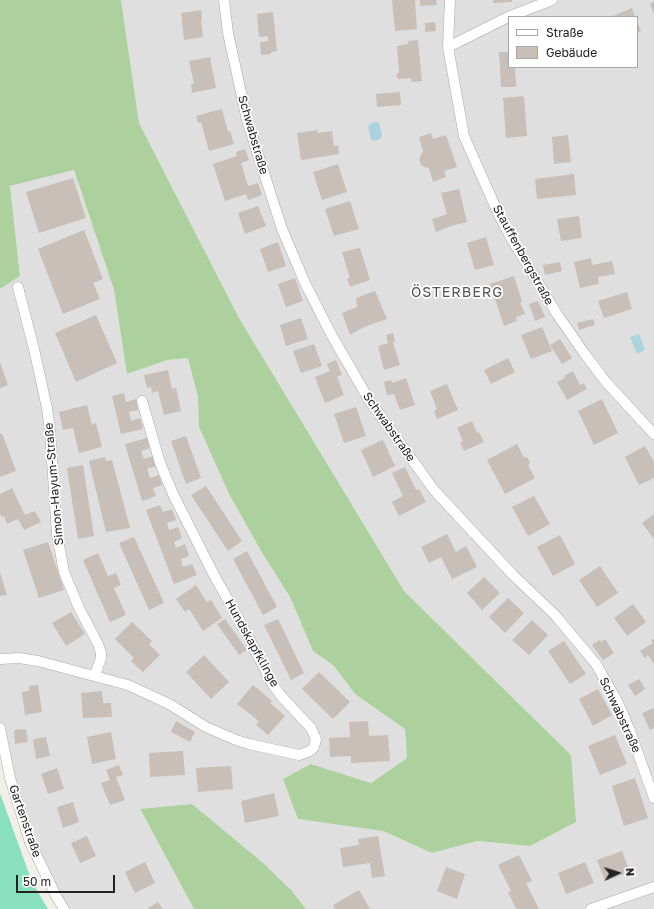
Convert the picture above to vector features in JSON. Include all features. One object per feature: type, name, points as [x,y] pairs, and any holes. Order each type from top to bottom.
[{"type":"street","name":"Schwabstraße","points":[[224,0],[228,33],[249,127],[282,229],[305,283],[331,334],[369,400],[434,490],[513,575],[555,615],[596,664],[617,701],[629,728],[654,798]]},
{"type":"street","name":"Stauffenbergstraße","points":[[450,0],[448,46],[464,136],[498,213],[511,238],[557,314],[584,353],[606,382],[654,434]]},
{"type":"street","points":[[511,16],[552,0]]},
{"type":"street","points":[[448,46],[508,17]]},
{"type":"street","name":"Simon-Hayum-Straße","points":[[18,287],[34,349],[50,431],[57,534],[64,572],[79,608],[98,644],[101,653],[101,658],[95,675]]},
{"type":"street","name":"Hundskapfklinge","points":[[0,658],[34,660],[128,685],[146,692],[169,704],[206,727],[236,740],[299,755],[310,751],[314,747],[316,739],[311,728],[291,708],[273,684],[249,637],[215,577],[174,496],[160,463],[142,401]]},
{"type":"street","name":"Gartenstraße","points":[[0,728],[10,778],[30,842],[56,896],[64,909]]},
{"type":"street","points":[[591,909],[654,887]]},
{"type":"shaded area","points":[[121,0],[654,0],[654,909],[306,909],[292,891],[192,804],[140,810],[194,909],[64,909],[41,866],[0,728],[0,289],[20,276],[10,186],[74,170],[114,290],[127,374],[167,360],[188,358],[198,397],[199,427],[229,494],[261,551],[290,597],[313,651],[334,666],[355,694],[405,729],[407,758],[371,783],[311,764],[298,819],[383,831],[432,853],[478,841],[531,846],[571,755],[404,591],[239,318],[139,123]]},
{"type":"green space","points":[[0,0],[121,0],[139,123],[239,318],[404,591],[571,755],[576,822],[530,846],[478,841],[432,853],[383,831],[298,819],[283,779],[311,764],[371,783],[407,758],[405,729],[355,694],[334,666],[313,651],[290,597],[261,551],[229,494],[199,427],[198,397],[188,358],[167,360],[127,374],[114,290],[74,170],[10,186],[20,276],[0,289]]},
{"type":"green space","points":[[0,793],[32,882],[48,909],[0,909]]},
{"type":"green space","points":[[192,804],[263,863],[292,891],[306,909],[194,909],[140,809]]},
{"type":"water","points":[[376,122],[379,123],[382,135],[380,139],[373,141],[371,139],[368,127],[370,124]]},
{"type":"water","points":[[639,334],[645,350],[637,354],[630,337]]},
{"type":"building","points":[[392,0],[415,0],[417,29],[395,31]]},
{"type":"building","points":[[420,0],[436,0],[437,5],[420,6]]},
{"type":"building","points":[[493,0],[512,0],[512,2],[493,3]]},
{"type":"building","points":[[654,2],[654,15],[650,3]]},
{"type":"building","points":[[632,8],[635,16],[613,16]]},
{"type":"building","points":[[201,10],[203,37],[184,40],[181,13]]},
{"type":"building","points":[[273,12],[277,51],[271,52],[271,54],[261,55],[260,42],[268,41],[268,36],[259,37],[257,14]]},
{"type":"building","points":[[435,22],[436,31],[425,32],[425,23]]},
{"type":"building","points":[[638,24],[641,31],[638,32]]},
{"type":"building","points":[[418,40],[422,81],[412,82],[411,78],[398,79],[396,75],[399,72],[397,46],[408,44],[408,41]]},
{"type":"building","points":[[499,52],[508,52],[508,68],[515,68],[516,87],[501,87]]},
{"type":"building","points":[[210,57],[216,88],[192,93],[191,84],[194,84],[189,61]]},
{"type":"building","points":[[400,92],[401,105],[377,107],[376,94]]},
{"type":"building","points":[[524,96],[527,136],[506,138],[503,98]]},
{"type":"building","points":[[222,109],[228,132],[230,131],[234,144],[209,151],[201,122],[198,123],[196,116]]},
{"type":"building","points":[[317,130],[318,133],[332,131],[334,146],[338,145],[339,154],[301,160],[297,133]]},
{"type":"building","points":[[431,133],[433,139],[446,135],[457,167],[444,171],[446,177],[433,182],[429,168],[421,165],[419,159],[423,151],[419,137]]},
{"type":"building","points":[[568,135],[571,162],[554,164],[552,137]]},
{"type":"building","points":[[245,149],[249,160],[241,163],[248,186],[258,183],[262,195],[248,200],[246,194],[225,201],[213,164],[237,156],[236,152]]},
{"type":"building","points":[[338,164],[347,192],[322,200],[313,172]]},
{"type":"building","points":[[574,174],[576,195],[537,199],[535,179]]},
{"type":"building","points":[[73,178],[86,218],[39,233],[26,192]]},
{"type":"building","points":[[459,189],[467,222],[436,232],[432,219],[447,214],[441,193]]},
{"type":"building","points":[[350,201],[359,229],[334,236],[325,209]]},
{"type":"building","points":[[258,206],[266,226],[245,234],[238,213]]},
{"type":"building","points":[[579,216],[582,238],[561,241],[557,219]]},
{"type":"building","points":[[84,230],[103,279],[93,283],[100,299],[63,314],[38,249]]},
{"type":"building","points":[[486,237],[494,265],[475,270],[467,243]]},
{"type":"building","points":[[278,242],[286,266],[268,272],[260,249]]},
{"type":"building","points":[[360,248],[370,280],[350,287],[347,279],[350,278],[342,252]]},
{"type":"building","points":[[591,258],[592,265],[612,261],[615,274],[598,277],[599,284],[580,288],[574,262]]},
{"type":"building","points":[[560,262],[562,271],[545,275],[543,265]]},
{"type":"building","points":[[514,276],[522,302],[520,302],[525,314],[516,317],[517,321],[504,326],[490,284]]},
{"type":"building","points":[[295,278],[303,301],[286,307],[278,284]]},
{"type":"building","points":[[375,291],[387,319],[364,327],[350,335],[342,313],[357,307],[356,298]]},
{"type":"building","points":[[627,292],[632,309],[604,318],[598,301]]},
{"type":"building","points":[[538,301],[545,317],[535,321],[529,304]]},
{"type":"building","points":[[96,315],[117,363],[76,382],[55,333]]},
{"type":"building","points":[[301,318],[308,339],[286,346],[280,325]]},
{"type":"building","points":[[593,319],[595,325],[579,330],[577,323]]},
{"type":"building","points":[[542,327],[552,351],[531,359],[521,335]]},
{"type":"building","points":[[393,333],[395,341],[393,342],[400,365],[384,370],[378,346],[388,343],[386,335]]},
{"type":"building","points":[[560,339],[572,358],[562,364],[550,345]]},
{"type":"building","points":[[314,344],[322,366],[301,373],[293,351]]},
{"type":"building","points":[[508,358],[515,372],[491,384],[484,370]]},
{"type":"building","points":[[336,360],[342,375],[337,377],[344,395],[325,403],[315,377],[330,371],[327,364]]},
{"type":"building","points":[[0,362],[8,385],[0,388]]},
{"type":"building","points":[[168,370],[172,389],[176,388],[181,411],[164,415],[158,391],[152,393],[151,387],[147,388],[144,375]]},
{"type":"building","points":[[573,371],[580,385],[584,383],[587,389],[567,400],[557,382],[565,378],[564,376]]},
{"type":"building","points":[[406,378],[415,405],[400,410],[394,394],[387,395],[384,382],[391,380],[392,383]]},
{"type":"building","points":[[447,384],[458,410],[437,419],[434,411],[437,409],[430,391]]},
{"type":"building","points":[[124,393],[126,402],[136,399],[138,410],[129,412],[131,421],[140,418],[143,429],[121,434],[112,396]]},
{"type":"building","points":[[602,399],[618,433],[594,445],[578,411]]},
{"type":"building","points":[[87,405],[92,425],[96,423],[102,447],[79,453],[73,428],[63,430],[59,412]]},
{"type":"building","points":[[356,407],[366,436],[344,443],[334,414]]},
{"type":"building","points":[[472,421],[477,433],[479,432],[484,442],[464,451],[460,442],[463,441],[457,428]]},
{"type":"building","points":[[2,433],[16,471],[0,477],[0,434]]},
{"type":"building","points":[[186,436],[201,478],[186,484],[171,441]]},
{"type":"building","points":[[147,438],[150,448],[141,451],[144,459],[153,456],[156,466],[147,469],[150,478],[159,475],[162,485],[153,488],[156,496],[142,501],[125,444]]},
{"type":"building","points":[[383,440],[395,466],[373,477],[361,450]]},
{"type":"building","points":[[517,444],[524,458],[527,457],[530,463],[528,465],[535,478],[505,494],[487,460]]},
{"type":"building","points":[[645,446],[654,462],[654,478],[639,485],[625,457]]},
{"type":"building","points":[[105,457],[106,461],[112,460],[130,528],[106,532],[89,461]]},
{"type":"building","points":[[83,465],[94,536],[78,539],[67,468]]},
{"type":"building","points":[[405,467],[416,490],[419,489],[426,502],[399,516],[392,502],[403,496],[392,473]]},
{"type":"building","points":[[206,486],[242,541],[228,551],[191,495]]},
{"type":"building","points":[[12,488],[25,515],[35,511],[41,522],[24,530],[18,519],[7,524],[4,516],[2,517],[0,514],[0,494]]},
{"type":"building","points":[[534,496],[550,524],[528,536],[512,507]]},
{"type":"building","points":[[160,505],[163,512],[172,509],[176,520],[167,523],[169,530],[178,527],[182,538],[174,542],[176,548],[185,544],[189,556],[181,559],[183,567],[192,564],[197,575],[174,584],[146,510]]},
{"type":"building","points":[[654,514],[654,539],[642,523]]},
{"type":"building","points":[[447,534],[456,552],[466,546],[477,567],[452,579],[441,557],[429,563],[421,547]]},
{"type":"building","points":[[560,535],[575,564],[553,576],[537,547]]},
{"type":"building","points":[[134,537],[164,603],[149,610],[119,543]]},
{"type":"building","points":[[48,542],[64,590],[39,598],[23,550]]},
{"type":"building","points":[[247,551],[277,607],[263,615],[233,559]]},
{"type":"building","points":[[98,553],[108,576],[116,573],[121,585],[114,588],[126,615],[110,622],[83,560]]},
{"type":"building","points":[[600,566],[618,593],[597,607],[579,580]]},
{"type":"building","points":[[0,572],[7,595],[0,596]]},
{"type":"building","points":[[484,577],[500,593],[482,610],[467,593]]},
{"type":"building","points":[[196,585],[207,602],[211,600],[222,618],[203,631],[189,609],[185,612],[176,599]]},
{"type":"building","points":[[508,598],[524,613],[505,633],[489,617]]},
{"type":"building","points":[[633,604],[646,622],[627,636],[614,618]]},
{"type":"building","points":[[71,612],[85,634],[66,646],[52,623]]},
{"type":"building","points":[[225,619],[247,650],[239,655],[217,624]]},
{"type":"building","points":[[278,619],[304,673],[291,680],[264,625]]},
{"type":"building","points":[[532,620],[548,635],[529,655],[512,640]]},
{"type":"building","points":[[132,622],[152,641],[149,644],[160,655],[143,672],[131,661],[134,658],[115,639]]},
{"type":"building","points":[[605,639],[614,653],[603,660],[592,645]]},
{"type":"building","points":[[654,639],[654,664],[648,655],[645,658],[640,651],[653,643],[651,640]]},
{"type":"building","points":[[564,641],[586,674],[570,684],[548,651]]},
{"type":"building","points":[[204,655],[229,682],[211,699],[186,672]]},
{"type":"building","points":[[319,672],[350,702],[333,719],[302,689]]},
{"type":"building","points":[[639,679],[645,689],[635,696],[628,685]]},
{"type":"building","points":[[38,685],[42,712],[25,715],[22,692],[29,691],[29,686]]},
{"type":"building","points":[[253,685],[272,701],[270,703],[285,716],[268,735],[256,725],[259,721],[237,704]]},
{"type":"building","points":[[598,689],[612,715],[593,726],[579,699]]},
{"type":"building","points":[[102,691],[103,703],[111,703],[112,717],[83,718],[81,693]]},
{"type":"building","points":[[654,708],[654,728],[650,730],[642,713]]},
{"type":"building","points":[[176,721],[195,732],[190,742],[171,732]]},
{"type":"building","points":[[368,721],[369,736],[388,735],[390,761],[351,763],[351,756],[330,757],[329,738],[350,737],[349,722]]},
{"type":"building","points":[[26,729],[28,742],[15,744],[14,730]]},
{"type":"building","points":[[111,732],[116,759],[92,764],[87,737]]},
{"type":"building","points":[[615,735],[627,764],[600,775],[588,746]]},
{"type":"building","points":[[46,737],[50,756],[36,759],[33,739]]},
{"type":"building","points":[[183,751],[185,775],[150,777],[149,753]]},
{"type":"building","points":[[119,765],[123,775],[116,777],[125,800],[110,805],[101,783],[110,780],[106,770]]},
{"type":"building","points":[[231,766],[233,789],[198,792],[196,768]]},
{"type":"building","points":[[57,768],[64,789],[48,794],[41,774]]},
{"type":"building","points":[[635,778],[648,818],[624,826],[612,786]]},
{"type":"building","points":[[274,793],[279,816],[245,823],[241,801]]},
{"type":"building","points":[[73,802],[79,822],[63,828],[57,807]]},
{"type":"building","points":[[87,836],[96,856],[80,863],[71,843]]},
{"type":"building","points":[[378,836],[385,876],[372,878],[370,863],[343,867],[340,848],[359,845],[358,839]]},
{"type":"building","points":[[622,851],[630,872],[605,881],[597,860]]},
{"type":"building","points":[[519,855],[532,881],[526,883],[539,909],[516,909],[508,892],[511,891],[498,865]]},
{"type":"building","points":[[145,862],[155,883],[135,893],[125,872]]},
{"type":"building","points":[[585,862],[594,883],[566,894],[558,873]]},
{"type":"building","points":[[446,867],[465,874],[457,899],[437,891]]},
{"type":"building","points":[[359,890],[370,909],[335,909],[333,905]]},
{"type":"building","points":[[158,902],[163,909],[147,909]]},
{"type":"district","name":"ÖSTERBERG","points":[[457,293]]}]
